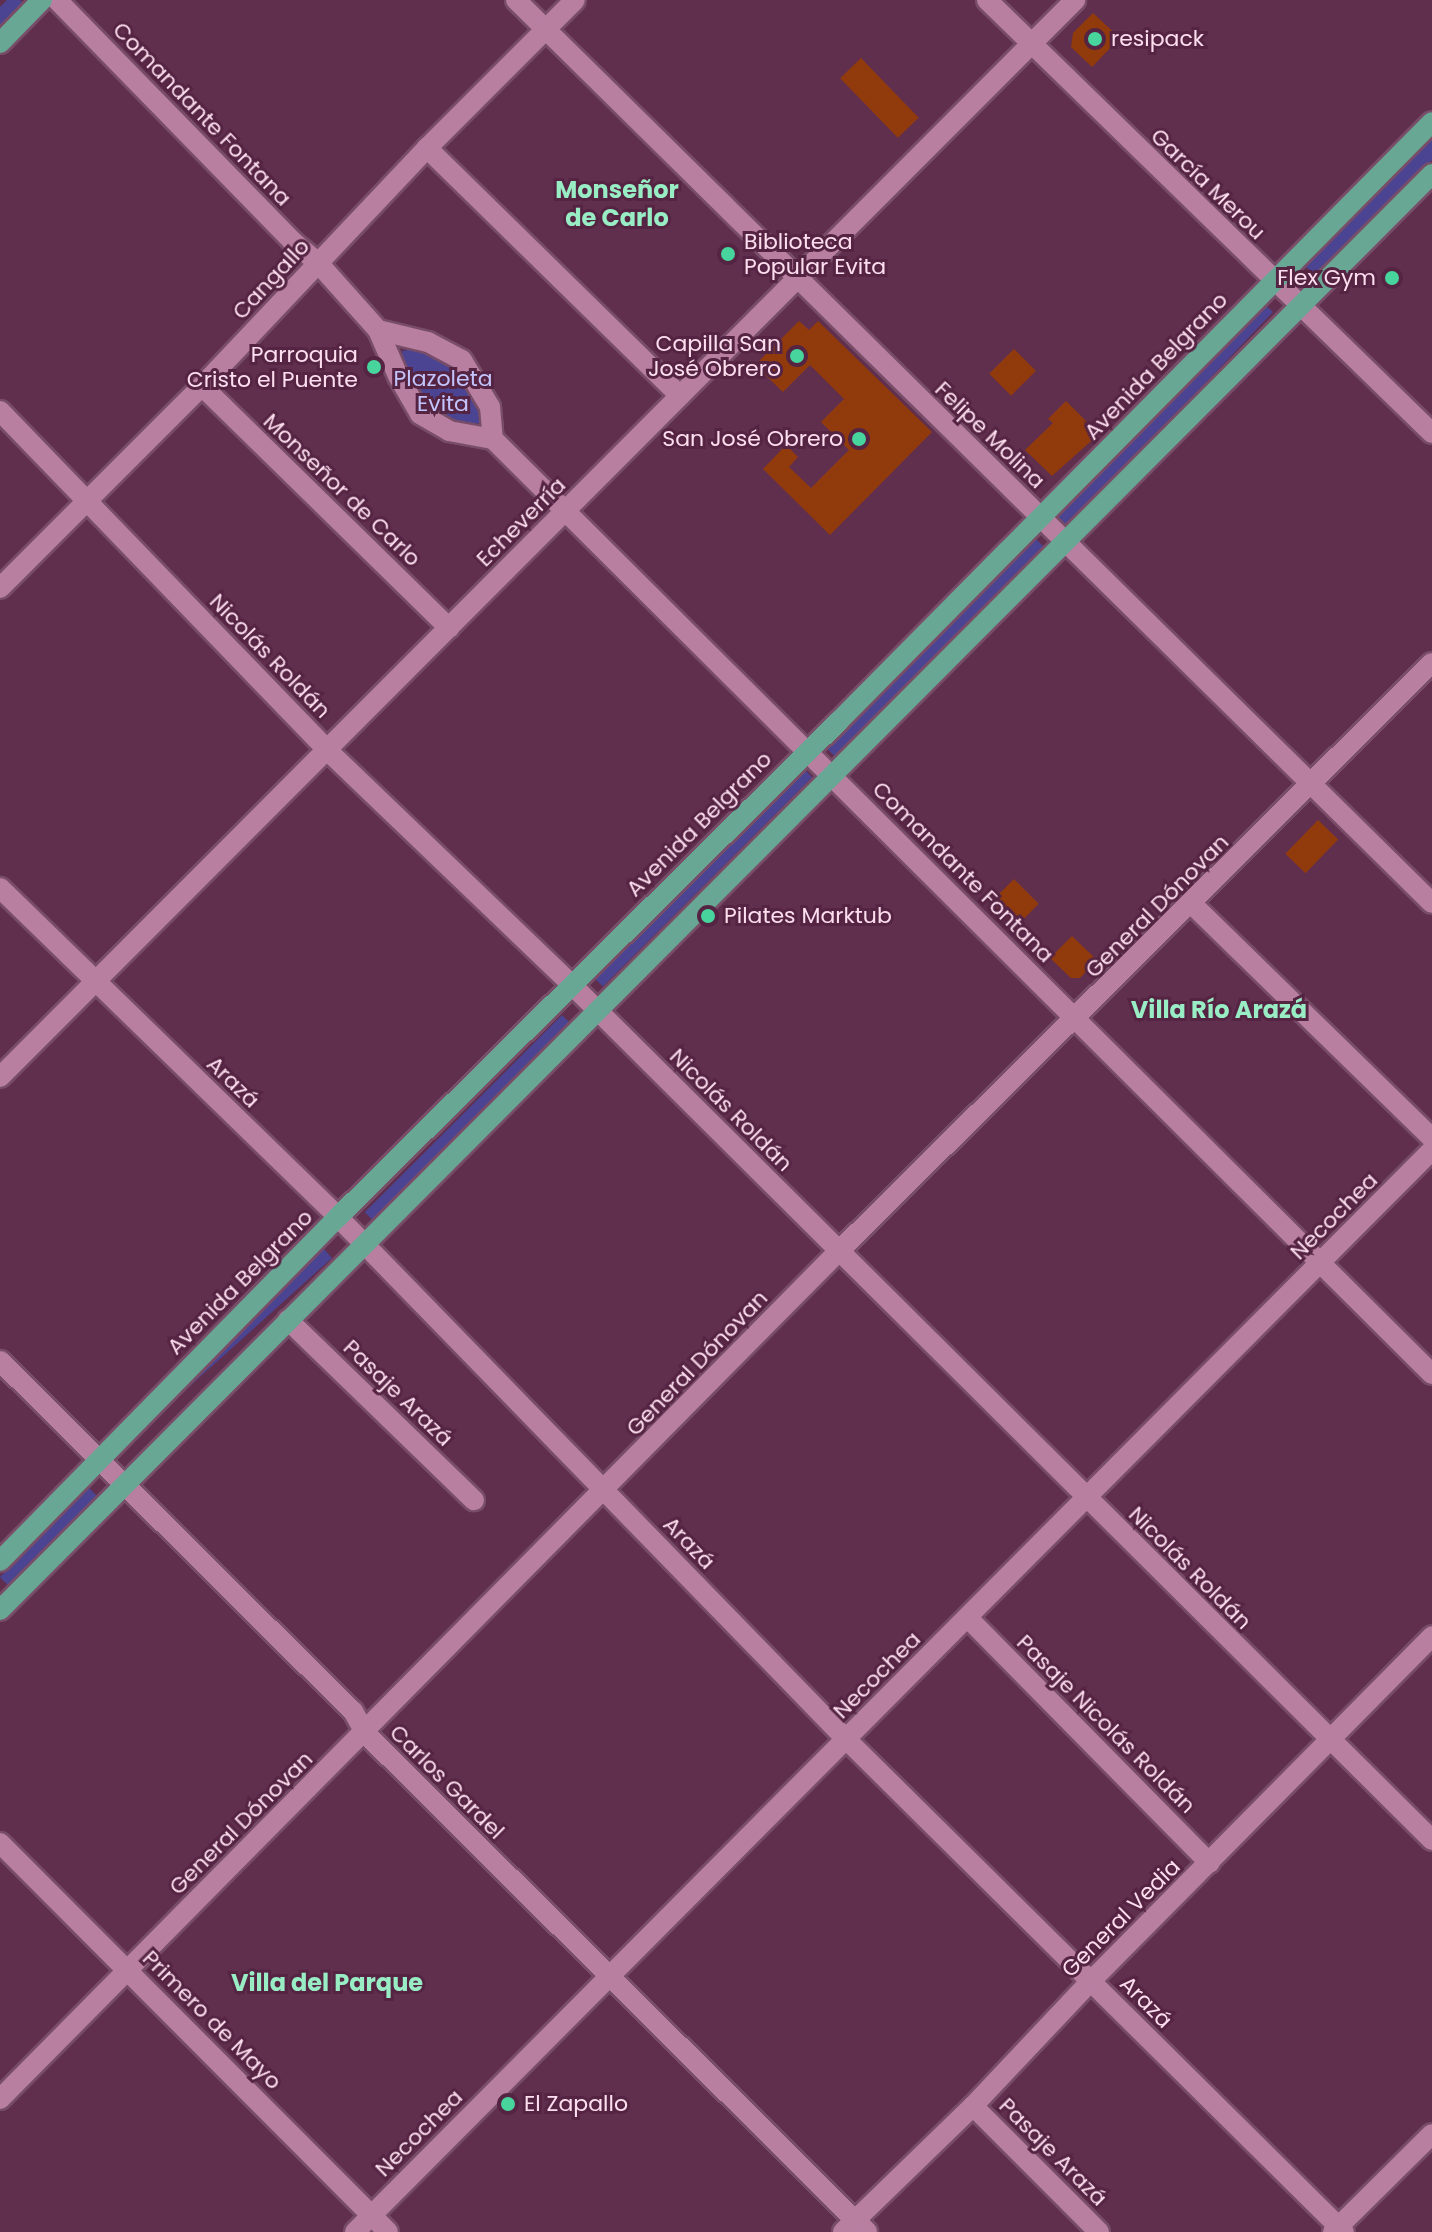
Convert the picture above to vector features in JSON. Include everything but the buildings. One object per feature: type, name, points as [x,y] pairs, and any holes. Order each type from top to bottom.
[{"type":"main road","points":[[0,43],[42,0]]},
{"type":"main road","name":"Avenida Belgrano","points":[[0,1561],[338,1217],[808,750],[1432,122]]},
{"type":"main road","points":[[0,1610],[596,1011],[1067,544],[1432,174]]},
{"type":"street","name":"Comandante Fontana","points":[[57,0],[292,241],[319,264],[378,330],[398,376],[420,414],[449,431],[493,439],[808,750],[1075,1020],[1323,1262],[1432,1374]]},
{"type":"street","name":"Felipe Molina","points":[[516,0],[1432,903]]},
{"type":"street","name":"Cangallo","points":[[0,588],[202,386],[427,148],[575,0]]},
{"type":"street","name":"García Merou","points":[[987,0],[1432,433]]},
{"type":"street","name":"Echeverría","points":[[0,1077],[1075,0]]},
{"type":"street","points":[[427,148],[680,396]]},
{"type":"street","points":[[378,330],[428,342],[462,360],[490,407],[493,439]]},
{"type":"street","name":"Monseñor de Carlo","points":[[202,386],[449,628]]},
{"type":"street","name":"Nicolás Roldán","points":[[0,411],[327,750],[571,984],[1432,1840]]},
{"type":"street","name":"General Dónovan","points":[[0,2099],[605,1491],[839,1251],[1432,663]]},
{"type":"street","name":"Arazá","points":[[0,888],[338,1217],[847,1740],[1339,2230]]},
{"type":"street","points":[[1192,904],[1432,1138]]},
{"type":"street","name":"Necochea","points":[[355,2232],[1432,1150]]},
{"type":"street","name":"Pasaje Arazá","points":[[288,1320],[474,1500]]},
{"type":"street","name":"Carlos Gardel","points":[[0,1361],[353,1711],[365,1733],[855,2228]]},
{"type":"street","name":"Pasaje Nicolás Roldán","points":[[968,1618],[1210,1863]]},
{"type":"street","name":"General Vedia","points":[[855,2228],[1091,1981],[1432,1636]]},
{"type":"street","name":"Primero de Mayo","points":[[0,1843],[388,2232]]},
{"type":"street","name":"Pasaje Arazá","points":[[973,2106],[1099,2232]]},
{"type":"street","points":[[1339,2230],[1432,2134]]},
{"type":"green space","points":[[7,0],[20,0],[26,5],[0,31],[0,7]]},
{"type":"green space","points":[[1432,139],[1432,160],[1317,275],[1303,265]]},
{"type":"green space","points":[[1262,302],[1273,312],[1069,527],[1056,515]]},
{"type":"green space","name":"Plazoleta Evita","points":[[419,348],[454,366],[479,404],[482,423],[465,425],[433,413],[406,379],[402,351]]},
{"type":"green space","points":[[1033,536],[1045,548],[836,757],[824,745]]},
{"type":"green space","points":[[803,768],[812,777],[603,986],[594,977]]},
{"type":"green space","points":[[562,1015],[573,1026],[376,1224],[365,1212]]},
{"type":"green space","points":[[324,1249],[332,1258],[111,1457],[103,1448]]},
{"type":"green space","points":[[89,1488],[99,1498],[10,1587],[0,1577]]},
{"type":"place","name":"resipack","points":[[1095,39]]},
{"type":"place","name":"Biblioteca Popular Evita","points":[[728,254]]},
{"type":"place","name":"Flex Gym","points":[[1392,278]]},
{"type":"place","name":"Capilla San José Obrero","points":[[797,356]]},
{"type":"place","name":"Parroquia Cristo el Puente","points":[[374,367]]},
{"type":"place","name":"San José Obrero","points":[[859,439]]},
{"type":"place","name":"Pilates Marktub","points":[[708,916]]},
{"type":"place","name":"El Zapallo","points":[[508,2104]]},
{"type":"district","name":"Monseñor de Carlo","points":[[617,204]]},
{"type":"district","name":"Villa Río Arazá","points":[[1219,1010]]},
{"type":"district","name":"Villa del Parque","points":[[327,1983]]}]
